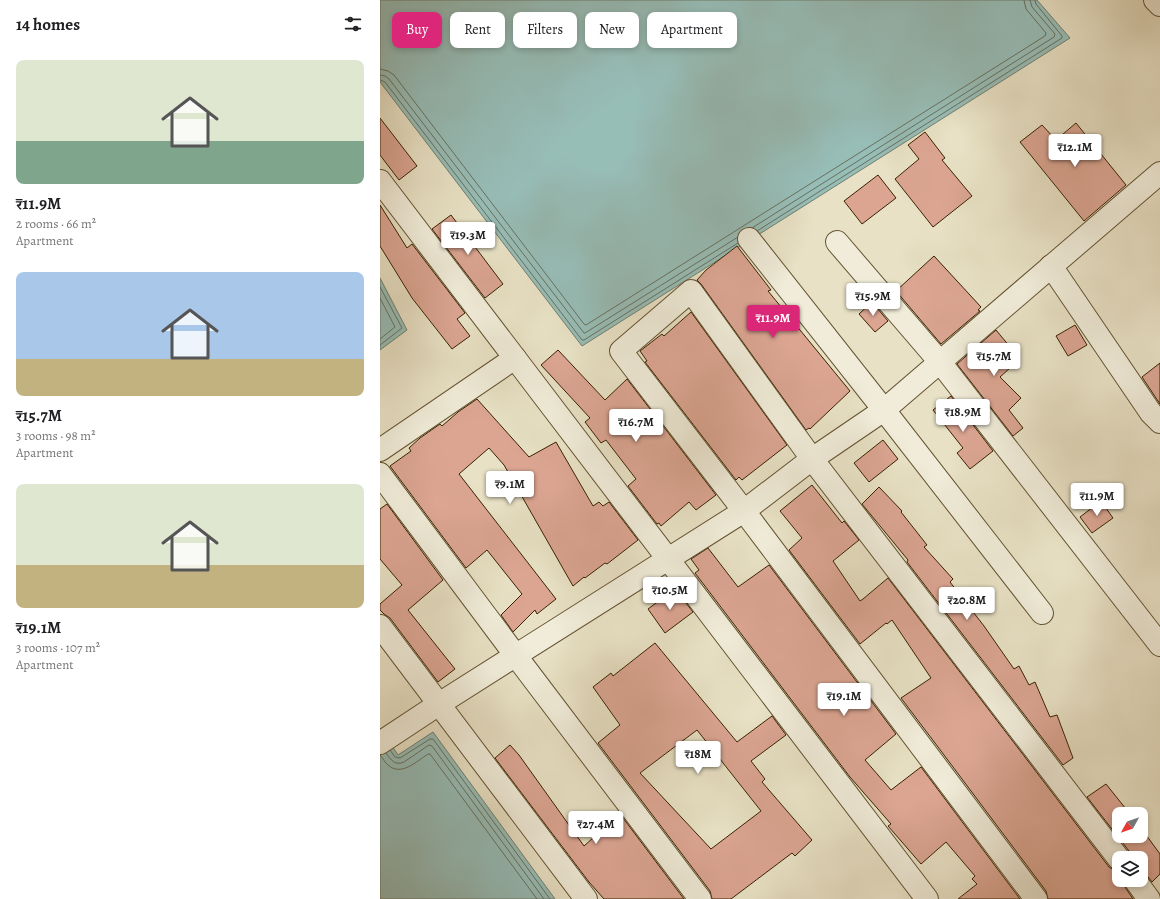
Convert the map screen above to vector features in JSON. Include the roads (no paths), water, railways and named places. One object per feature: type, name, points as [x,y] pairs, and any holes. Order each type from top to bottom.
[{"type":"street","points":[[1156,0],[1160,5]]},
{"type":"street","points":[[380,743],[744,511],[812,459],[884,410],[1160,173]]},
{"type":"street","points":[[380,181],[669,559],[924,898]]},
{"type":"street","points":[[749,239],[1042,613]]},
{"type":"street","points":[[837,242],[940,362],[1160,645]]},
{"type":"street","points":[[1052,266],[1151,414],[1160,422]]},
{"type":"street","points":[[1036,899],[744,511],[621,351],[691,291],[812,459],[1113,851]]},
{"type":"street","points":[[380,450],[515,358]]},
{"type":"street","points":[[380,474],[700,899]]},
{"type":"street","points":[[380,626],[586,899]]},
{"type":"street","points":[[1141,887],[1150,899]]},
{"type":"water","points":[[380,0],[1037,0],[1070,38],[582,346],[380,82]]},
{"type":"water","points":[[380,278],[407,330],[380,350]]},
{"type":"water","points":[[380,728],[398,755],[433,732],[555,899],[380,899]]}]
